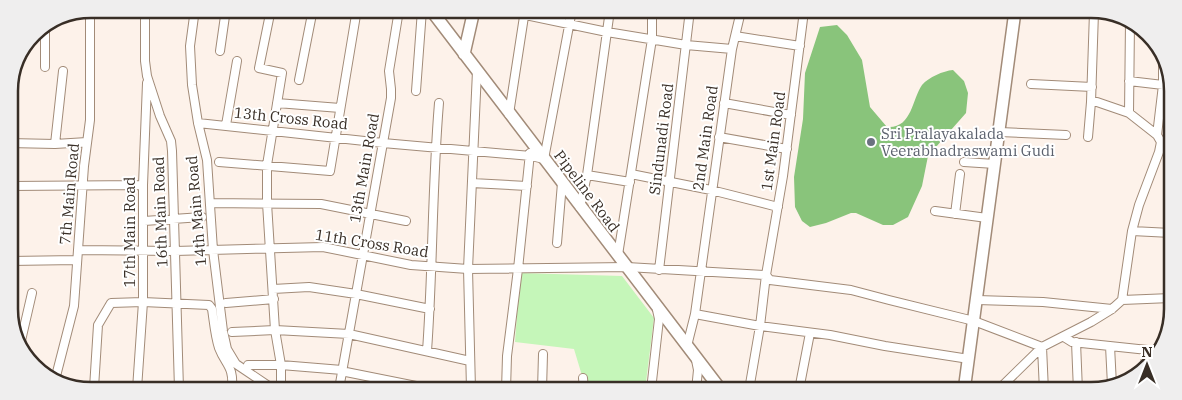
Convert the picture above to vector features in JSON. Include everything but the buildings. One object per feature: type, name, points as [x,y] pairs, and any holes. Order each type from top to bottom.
[{"type":"street","name":"7th Main Road","points":[[57,374],[74,306],[82,185],[90,120],[90,18]]},
{"type":"street","name":"16th Main Road","points":[[144,18],[147,76],[171,142],[174,177],[179,382]]},
{"type":"street","name":"14th Main Road","points":[[194,18],[190,46],[192,85],[198,123],[207,155],[218,305],[227,349],[236,364],[262,382]]},
{"type":"street","points":[[220,51],[225,18]]},
{"type":"street","points":[[269,18],[259,68],[282,73],[267,165],[266,203],[274,289],[275,330],[281,365],[281,382]]},
{"type":"street","points":[[299,80],[311,18]]},
{"type":"street","points":[[219,162],[330,171],[356,18]]},
{"type":"street","name":"13th Main Road","points":[[340,382],[391,98],[389,71],[398,18]]},
{"type":"street","points":[[416,91],[421,18]]},
{"type":"street","name":"Pipeline Road","points":[[437,18],[714,382]]},
{"type":"street","points":[[464,54],[472,18]]},
{"type":"street","points":[[509,114],[523,18]]},
{"type":"street","points":[[546,18],[607,32],[686,45],[732,49]]},
{"type":"street","points":[[544,159],[570,18]]},
{"type":"street","points":[[580,207],[587,175],[609,18]]},
{"type":"street","points":[[618,256],[652,39],[652,18]]},
{"type":"street","name":"Sindunadi Road","points":[[660,270],[689,18]]},
{"type":"street","name":"2nd Main Road","points":[[687,346],[695,314],[732,49],[739,18]]},
{"type":"street","name":"1st Main Road","points":[[766,275],[787,149],[803,18]]},
{"type":"street","points":[[965,382],[1014,18]]},
{"type":"street","points":[[1088,137],[1092,87],[1094,18]]},
{"type":"street","points":[[1129,114],[1130,28]]},
{"type":"street","points":[[45,34],[45,67]]},
{"type":"street","points":[[735,36],[800,46]]},
{"type":"street","points":[[226,125],[237,61]]},
{"type":"street","points":[[55,144],[63,71]]},
{"type":"street","points":[[471,382],[468,270],[477,71]]},
{"type":"street","name":"17th Main Road","points":[[137,382],[143,302],[143,185],[147,76]]},
{"type":"street","points":[[1157,135],[1163,76]]},
{"type":"street","points":[[1129,81],[1163,85]]},
{"type":"street","points":[[1031,84],[1092,87]]},
{"type":"street","points":[[1091,102],[1097,102],[1129,114],[1157,135],[1161,142],[1132,231],[1122,300]]},
{"type":"street","points":[[277,103],[340,108]]},
{"type":"street","points":[[427,351],[438,103]]},
{"type":"street","points":[[724,103],[791,115]]},
{"type":"street","name":"13th Cross Road","points":[[198,123],[382,143],[474,150],[544,159]]},
{"type":"street","points":[[999,132],[1066,136]]},
{"type":"street","points":[[719,137],[787,149]]},
{"type":"street","points":[[506,382],[507,356],[531,156],[528,138]]},
{"type":"street","points":[[18,143],[87,142]]},
{"type":"street","points":[[964,162],[995,164]]},
{"type":"street","points":[[955,214],[960,174]]},
{"type":"street","points":[[587,175],[670,182],[778,207]]},
{"type":"street","points":[[472,183],[527,186]]},
{"type":"street","points":[[557,243],[562,183]]},
{"type":"street","points":[[18,186],[143,185]]},
{"type":"street","points":[[211,203],[321,204],[406,220]]},
{"type":"street","points":[[934,211],[987,218]]},
{"type":"street","points":[[144,221],[202,217]]},
{"type":"street","points":[[1132,231],[1164,233]]},
{"type":"street","name":"11th Cross Road","points":[[78,250],[175,252],[323,247],[411,265],[468,270],[627,267],[766,275],[770,280],[851,290],[974,321],[1042,347]]},
{"type":"street","points":[[18,261],[77,260]]},
{"type":"street","points":[[750,382],[766,275]]},
{"type":"street","points":[[274,289],[309,288],[356,294],[430,309]]},
{"type":"street","points":[[22,336],[32,293]]},
{"type":"street","points":[[1006,382],[1042,347],[1064,337],[1112,309],[1122,300],[1164,298]]},
{"type":"street","points":[[226,303],[274,299]]},
{"type":"street","points":[[976,300],[1043,302],[1112,309]]},
{"type":"street","points":[[94,382],[98,325],[111,303],[143,302],[210,305],[218,347],[229,365],[233,382]]},
{"type":"street","points":[[652,382],[659,318],[655,306]]},
{"type":"street","points":[[695,314],[760,326],[969,358]]},
{"type":"street","points":[[232,332],[275,330],[349,334],[470,361]]},
{"type":"street","points":[[800,382],[810,333]]},
{"type":"street","points":[[1064,337],[1076,342],[1151,351]]},
{"type":"street","points":[[1076,342],[1078,382]]},
{"type":"street","points":[[1110,346],[1112,379]]},
{"type":"street","points":[[1042,347],[1044,382]]},
{"type":"street","points":[[1145,351],[1145,358]]},
{"type":"street","points":[[542,382],[543,354]]},
{"type":"street","points":[[696,359],[698,370],[697,382]]},
{"type":"street","points":[[248,365],[281,365],[342,370],[395,382]]},
{"type":"street","points":[[583,378],[583,382]]},
{"type":"green space","points":[[837,25],[847,35],[862,60],[870,107],[887,127],[902,123],[910,112],[922,85],[928,79],[941,73],[953,70],[964,81],[968,93],[966,113],[928,156],[922,186],[908,217],[893,225],[883,225],[856,213],[851,213],[810,227],[802,221],[795,207],[794,177],[803,119],[805,73],[820,27]]},
{"type":"green space","points":[[520,273],[622,276],[654,318],[646,382],[584,382],[574,349],[515,342]]},
{"type":"place","name":"Sri Pralayakalada Veerabhadraswami Gudi","points":[[871,142]]}]
